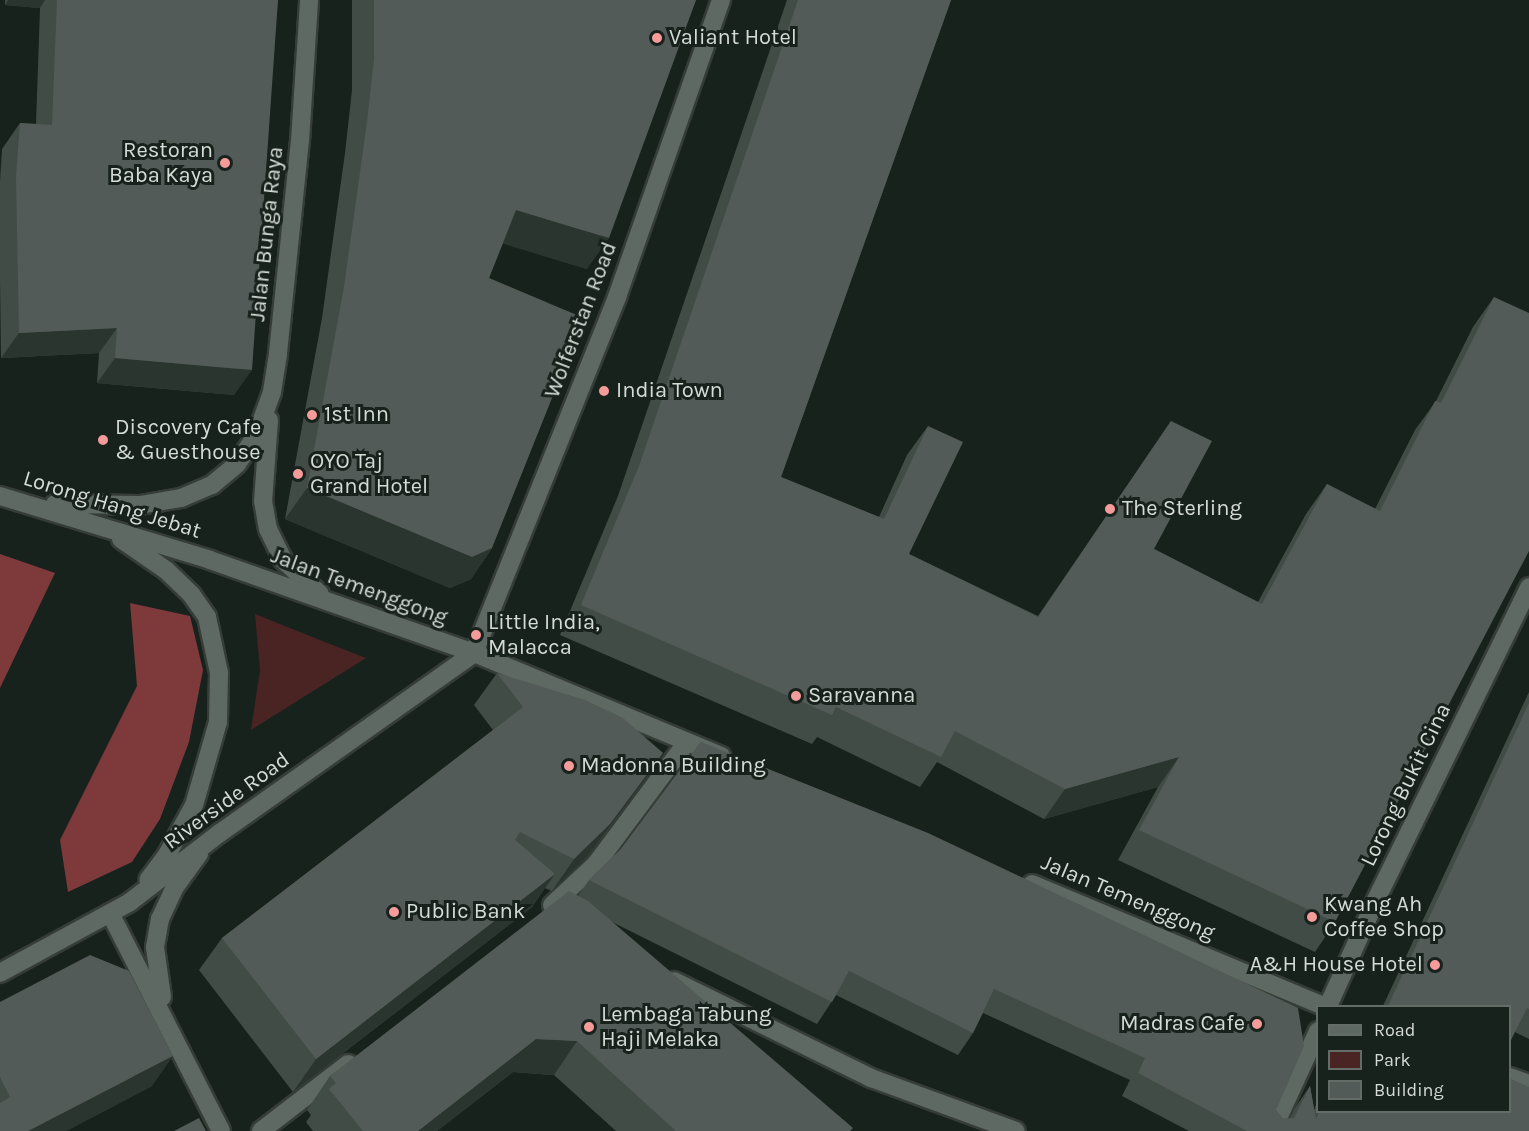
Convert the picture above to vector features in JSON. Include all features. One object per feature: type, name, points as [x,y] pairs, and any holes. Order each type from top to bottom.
[{"type":"street","name":"Wolferstan Road","points":[[474,654],[617,297],[721,0]]},
{"type":"street","name":"Jalan Bunga Raya","points":[[8,498],[79,507],[181,498],[212,485],[237,464],[256,436],[272,392],[299,153],[309,4]]},
{"type":"street","points":[[272,392],[263,489],[268,529],[283,561],[330,603]]},
{"type":"street","name":"Lorong Hang Jebat","points":[[8,498],[210,560]]},
{"type":"street","points":[[90,523],[134,546],[191,594],[207,617],[219,673],[218,722],[194,805],[167,855],[130,902]]},
{"type":"street","name":"Jalan Temenggong","points":[[210,560],[474,654],[742,765]]},
{"type":"street","name":"Lorong Bukit Cina","points":[[1328,1005],[1374,904],[1529,587]]},
{"type":"street","name":"Riverside Road","points":[[0,973],[111,915],[220,833],[474,654]]},
{"type":"street","points":[[565,922],[540,915],[596,864],[687,742]]},
{"type":"street","points":[[169,1025],[158,982],[155,947],[160,919],[191,862],[220,833]]},
{"type":"street","name":"Jalan Temenggong","points":[[1019,878],[1321,1005]]},
{"type":"street","points":[[111,915],[221,1131]]},
{"type":"street","points":[[655,970],[871,1078],[1015,1131]]},
{"type":"street","points":[[1272,1131],[1316,1033]]},
{"type":"street","points":[[261,1131],[365,1050]]},
{"type":"street","points":[[1511,1078],[1529,1084]]},
{"type":"green space","points":[[255,614],[366,658],[251,730],[260,670]]},
{"type":"shaded area","points":[[0,554],[55,573],[0,688]]},
{"type":"shaded area","points":[[130,603],[190,616],[203,670],[189,742],[160,819],[132,862],[68,892],[60,840],[137,686]]},
{"type":"building","points":[[57,0],[278,0],[252,370],[115,358],[117,328],[19,333],[16,177],[20,123],[52,125]]},
{"type":"building","points":[[374,0],[696,0],[609,238],[516,210],[489,278],[584,318],[492,548],[472,557],[307,488],[344,287],[367,122],[374,59]]},
{"type":"building","points":[[798,0],[951,0],[781,477],[884,519],[928,426],[963,442],[909,554],[1038,617],[1171,421],[1212,441],[1154,549],[1262,604],[1327,484],[1380,511],[1435,401],[1441,403],[1494,297],[1529,313],[1529,551],[1335,922],[1139,830],[1179,757],[1065,789],[955,731],[941,757],[836,707],[832,715],[581,605],[639,466]]},
{"type":"building","name":"Public Bank","points":[[497,673],[585,700],[623,718],[663,753],[610,824],[574,859],[520,832],[515,840],[555,874],[316,1059],[222,938],[523,707]]},
{"type":"building","points":[[1529,703],[1529,1009],[1527,1008],[1511,1040],[1511,1005],[1388,1005]]},
{"type":"building","points":[[701,742],[928,833],[1298,1008],[1304,1046],[1276,1110],[1283,1119],[1294,1118],[1310,1086],[1316,1119],[1319,1113],[1511,1113],[1511,1079],[1529,1087],[1529,1131],[1247,1131],[1138,1073],[1145,1058],[994,989],[973,1033],[849,971],[832,1002],[589,880],[621,849]]},
{"type":"building","points":[[569,891],[588,901],[853,1128],[850,1131],[676,1131],[577,1041],[536,1039],[418,1131],[363,1131],[329,1089],[336,1083],[330,1076]]},
{"type":"building","points":[[90,955],[129,971],[173,1056],[28,1131],[0,1131],[0,1103],[10,1097],[0,1077],[0,1002]]},
{"type":"building","points":[[199,1118],[206,1131],[174,1131]]},
{"type":"place","name":"Valiant Hotel","points":[[657,38]]},
{"type":"place","name":"Restoran Baba Kaya","points":[[225,163]]},
{"type":"place","name":"India Town","points":[[604,391]]},
{"type":"place","name":"1st Inn","points":[[312,415]]},
{"type":"place","name":"Discovery Cafe & Guesthouse","points":[[103,440]]},
{"type":"place","name":"OYO Taj Grand Hotel","points":[[298,474]]},
{"type":"place","name":"The Sterling","points":[[1110,509]]},
{"type":"place","name":"Little India, Malacca","points":[[476,635]]},
{"type":"place","name":"Saravanna","points":[[796,696]]},
{"type":"place","name":"Madonna Building","points":[[569,766]]},
{"type":"place","name":"Public Bank","points":[[394,912]]},
{"type":"place","name":"Kwang Ah Coffee Shop","points":[[1312,917]]},
{"type":"place","name":"A&H House Hotel","points":[[1435,965]]},
{"type":"place","name":"Madras Cafe","points":[[1257,1024]]},
{"type":"place","name":"Lembaga Tabung Haji Melaka","points":[[589,1027]]}]
